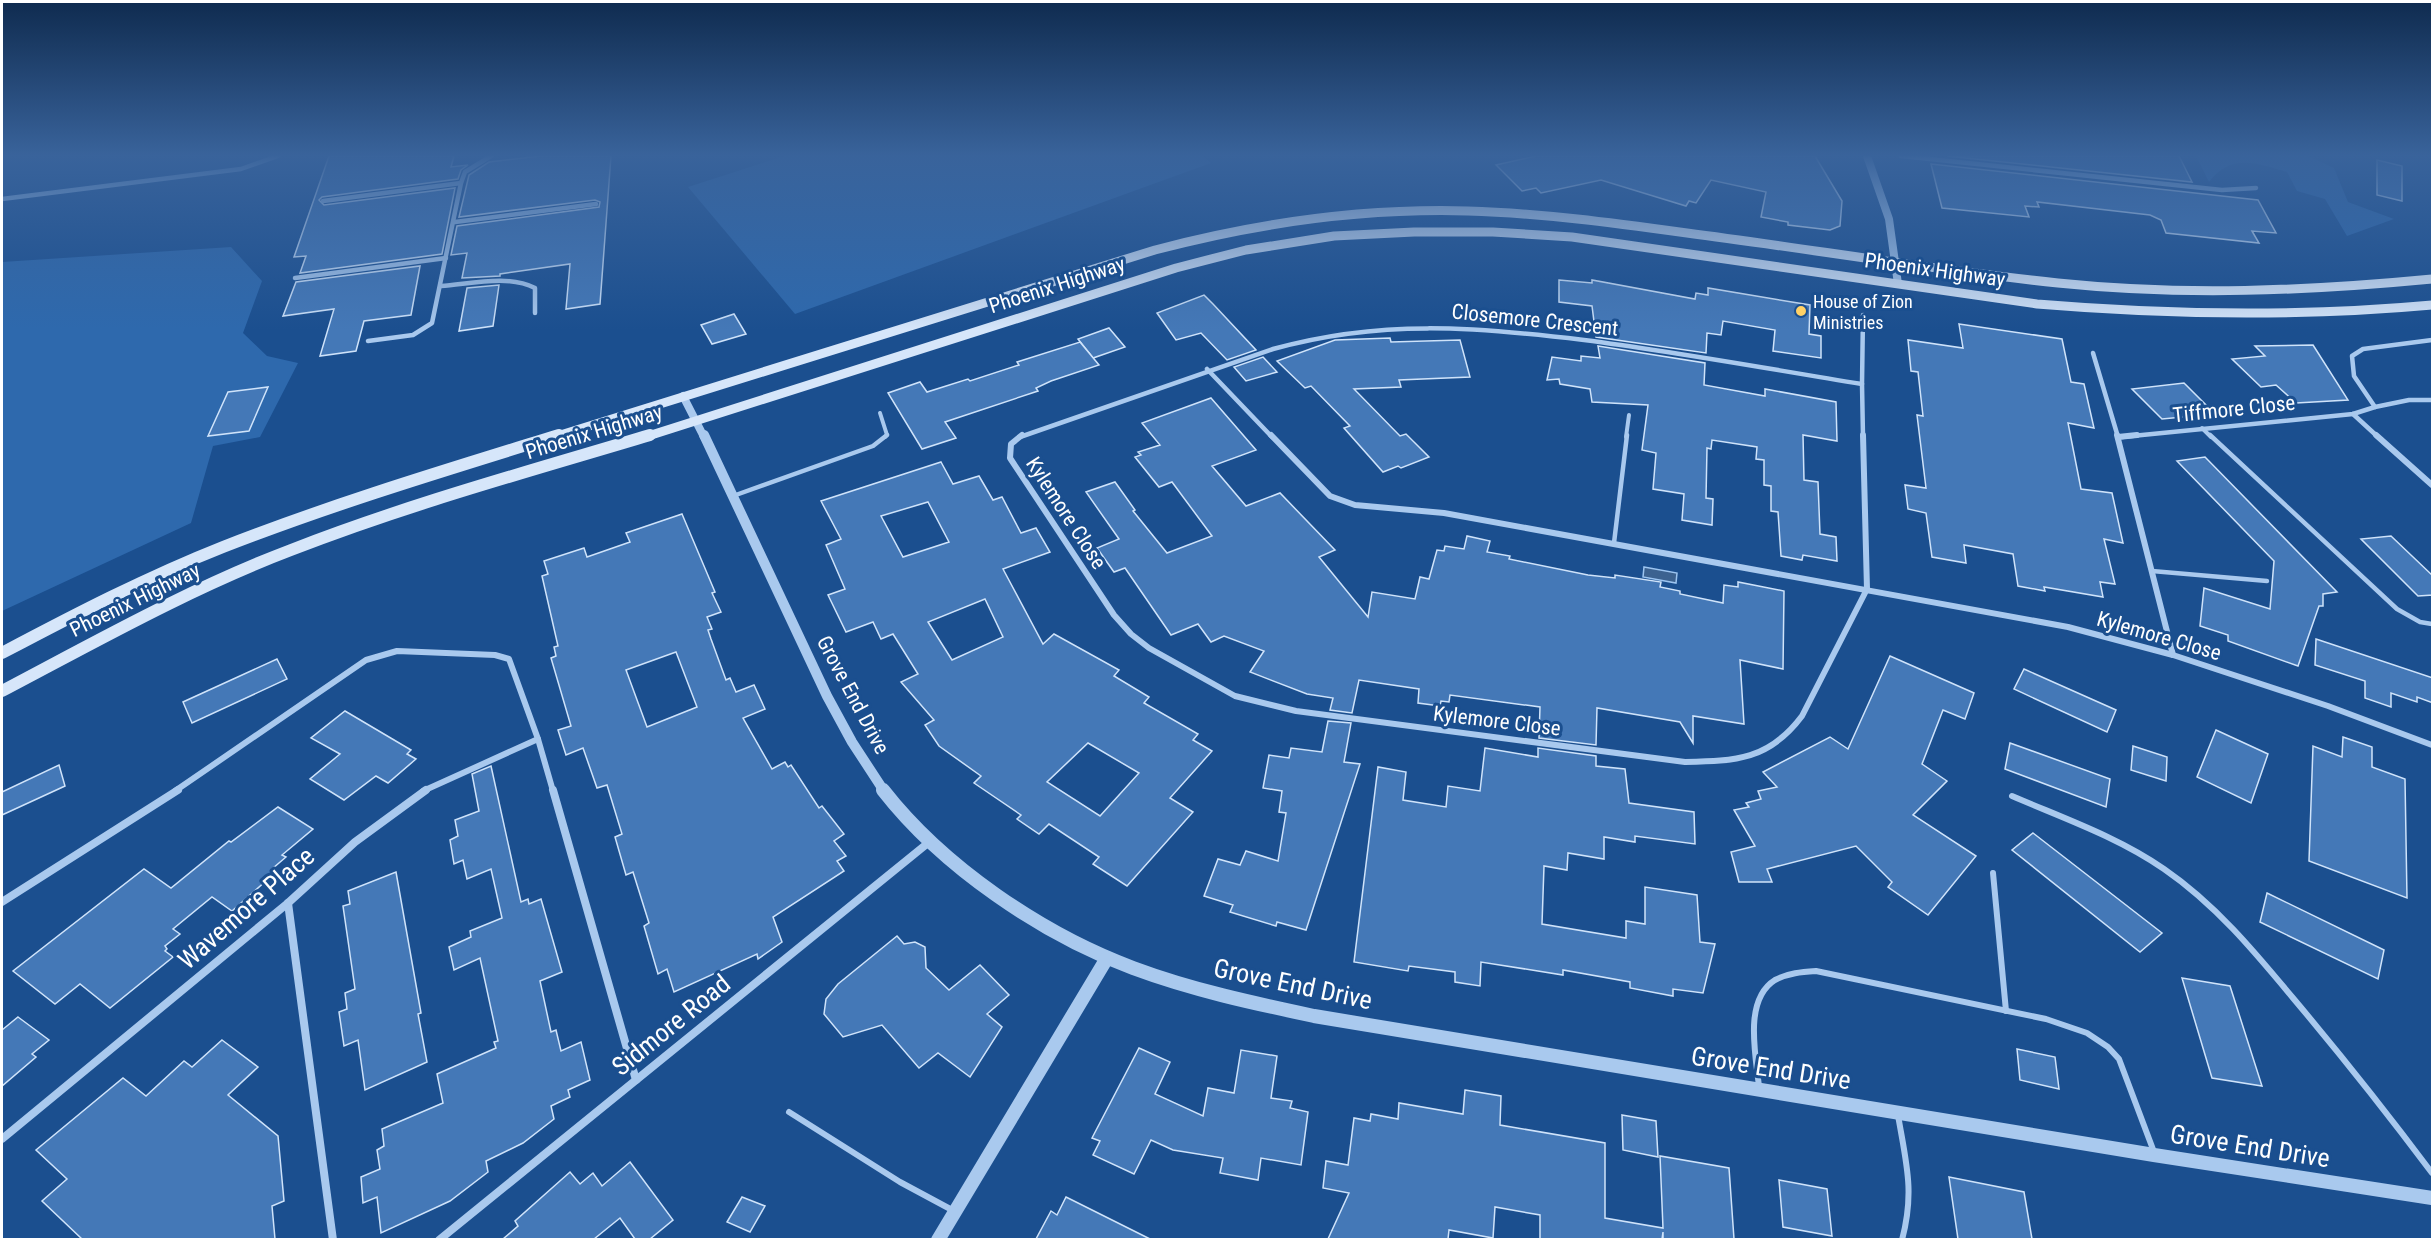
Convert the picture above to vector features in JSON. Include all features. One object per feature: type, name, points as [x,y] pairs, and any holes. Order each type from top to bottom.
[{"type":"main road","name":"Phoenix Highway","points":[[2,653],[104,600],[221,548],[401,484],[1166,247],[1223,232],[1341,215],[1375,214]]},
{"type":"main road","name":"Phoenix Highway","points":[[1536,214],[2058,283],[2180,291],[2339,288],[2433,279]]},
{"type":"main road","name":"Phoenix Highway","points":[[2,691],[180,597],[290,550],[392,513],[697,421],[1176,268],[1256,248],[1323,238],[1433,231],[1550,236],[2037,304],[2239,316],[2356,313],[2433,305]]},
{"type":"street","points":[[368,341],[413,335],[432,323],[457,214]]},
{"type":"street","points":[[456,222],[519,214]]},
{"type":"street","points":[[1886,214],[1897,261],[1898,284]]},
{"type":"street","points":[[295,278],[446,258]]},
{"type":"street","points":[[441,286],[514,282],[532,285],[536,288],[535,313]]},
{"type":"street","points":[[1863,315],[1862,384],[1868,589]]},
{"type":"street","name":"Closemore Crescent","points":[[1207,369],[1313,338],[1384,330],[1454,327],[1638,347],[1862,384]]},
{"type":"street","points":[[2375,407],[2349,365],[2352,356],[2363,349],[2433,340]]},
{"type":"street","points":[[2093,353],[2118,436],[2173,655]]},
{"type":"street","name":"Kylemore Close","points":[[1868,589],[1802,716],[1788,735],[1768,750],[1724,761],[1685,762],[1296,711],[1235,696],[1149,648],[1114,615],[1010,458],[1008,447],[1022,435],[1207,369],[1317,485],[1342,502],[1444,513],[1868,589],[2068,627],[2173,655],[2328,706],[2433,745]]},
{"type":"street","name":"Grove End Drive","points":[[683,396],[847,736],[896,807],[928,843],[1010,902],[1055,930],[1107,957],[1175,982],[1250,1003],[1314,1016],[2154,1155],[2433,1198]]},
{"type":"street","name":"Tiffmore Close","points":[[2118,436],[2353,414],[2409,400],[2433,400]]},
{"type":"street","points":[[2353,414],[2433,485]]},
{"type":"street","points":[[2,902],[220,763],[340,676],[366,660],[397,651],[476,654],[509,659],[538,739],[636,1080]]},
{"type":"street","name":"Wavemore Place","points":[[2,1139],[288,903],[355,842],[420,793],[452,776],[538,739]]},
{"type":"street","name":"Sidmore Road","points":[[439,1239],[928,843]]},
{"type":"street","points":[[288,903],[333,1239]]},
{"type":"street","points":[[938,1239],[1107,957]]},
{"type":"lane","points":[[732,496],[873,446],[887,435],[880,413]]},
{"type":"lane","points":[[1614,543],[1629,415]]},
{"type":"lane","points":[[2202,428],[2397,609],[2420,622],[2433,624]]},
{"type":"lane","points":[[2152,571],[2267,581]]},
{"type":"lane","points":[[2012,795],[2119,842],[2162,867],[2195,892],[2265,965],[2374,1095],[2433,1173]]},
{"type":"lane","points":[[1993,873],[2006,1011]]},
{"type":"lane","points":[[1759,1090],[1755,1028],[1756,1003],[1766,986],[1796,971],[1816,971],[2046,1019],[2087,1033],[2108,1047],[2119,1059],[2128,1078],[2154,1155]]},
{"type":"lane","points":[[789,1112],[900,1182],[954,1211]]},
{"type":"lane","points":[[1898,1113],[1909,1179],[1910,1200],[1910,1210],[1902,1239]]},
{"type":"shaded area","points":[[711,214],[1071,214],[795,314]]},
{"type":"shaded area","points":[[2334,214],[2380,214],[2394,219],[2347,236]]},
{"type":"shaded area","points":[[231,247],[262,281],[243,333],[267,356],[298,363],[260,437],[213,446],[191,523],[2,611],[2,262]]},
{"type":"shaded area","points":[[1644,567],[1677,573],[1676,583],[1643,577]]},
{"type":"building","points":[[309,214],[450,214],[442,254],[300,273],[306,256],[294,257]]},
{"type":"building","points":[[460,214],[484,214],[459,217]]},
{"type":"building","points":[[547,214],[607,214],[600,304],[566,309],[570,264],[500,274],[500,276],[462,278],[467,253],[451,255],[457,226]]},
{"type":"building","points":[[1762,214],[1841,214],[1840,226],[1830,230],[1788,225],[1788,222],[1761,217]]},
{"type":"building","points":[[1999,214],[2028,214],[2029,217]]},
{"type":"building","points":[[2141,214],[2266,214],[2276,233],[2252,231],[2259,243],[2166,233],[2161,220]]},
{"type":"building","points":[[420,266],[411,315],[364,321],[356,351],[320,356],[334,309],[283,316],[296,282]]},
{"type":"building","points":[[1559,280],[1592,283],[1592,280],[1695,299],[1696,293],[1708,295],[1708,288],[1810,305],[1809,334],[1821,336],[1821,358],[1773,351],[1775,330],[1723,321],[1721,335],[1707,333],[1706,353],[1596,337],[1592,306],[1559,302]]},
{"type":"building","points":[[499,285],[493,326],[459,331],[467,288]]},
{"type":"building","points":[[1204,295],[1256,350],[1227,360],[1201,333],[1176,340],[1157,313]]},
{"type":"building","points":[[734,314],[746,334],[712,344],[701,325]]},
{"type":"building","points":[[1959,324],[2062,339],[2071,382],[2084,384],[2094,428],[2068,423],[2081,489],[2112,493],[2123,543],[2104,539],[2115,584],[2100,582],[2103,597],[2044,587],[2045,591],[2018,586],[2013,554],[1964,545],[1966,563],[1932,557],[1926,513],[1908,509],[1905,485],[1926,488],[1917,415],[1923,416],[1918,372],[1911,371],[1908,340],[1963,348]]},
{"type":"building","points":[[1109,328],[1125,347],[1093,358],[1078,339]]},
{"type":"building","points":[[1390,338],[1391,342],[1460,340],[1470,377],[1399,380],[1401,387],[1354,389],[1400,436],[1406,434],[1429,457],[1383,472],[1344,428],[1350,426],[1311,386],[1305,388],[1277,361],[1335,340]]},
{"type":"building","points":[[1080,342],[1099,365],[1051,381],[1036,388],[1038,391],[945,422],[956,438],[922,449],[888,393],[920,382],[927,392],[968,379],[970,381],[1019,365],[1017,362]]},
{"type":"building","points":[[2313,345],[2348,400],[2296,403],[2276,385],[2261,387],[2232,359],[2265,356],[2255,346]]},
{"type":"building","points":[[1598,346],[1705,363],[1704,385],[1765,396],[1765,389],[1836,402],[1837,441],[1803,435],[1804,480],[1818,482],[1820,534],[1836,537],[1837,561],[1803,555],[1802,560],[1781,556],[1778,512],[1771,511],[1771,486],[1764,485],[1764,460],[1756,459],[1757,447],[1712,440],[1711,449],[1707,448],[1706,498],[1713,499],[1712,525],[1682,520],[1684,494],[1653,489],[1656,453],[1642,450],[1648,405],[1592,402],[1590,389],[1560,384],[1559,379],[1547,380],[1552,357],[1581,361],[1581,356],[1600,358]]},
{"type":"building","points":[[1263,357],[1277,372],[1246,381],[1234,367]]},
{"type":"building","points":[[2184,383],[2215,414],[2162,419],[2132,389]]},
{"type":"building","points":[[268,387],[249,431],[208,436],[228,392]]},
{"type":"building","points":[[1211,398],[1256,450],[1212,466],[1246,506],[1280,493],[1335,550],[1319,557],[1368,617],[1372,592],[1415,599],[1420,577],[1429,579],[1437,550],[1444,551],[1445,546],[1464,549],[1467,536],[1490,541],[1487,552],[1510,556],[1509,559],[1588,575],[1615,578],[1615,575],[1661,582],[1660,587],[1680,591],[1680,594],[1723,603],[1724,585],[1738,587],[1738,582],[1784,591],[1783,669],[1740,660],[1744,724],[1693,716],[1693,743],[1680,722],[1597,708],[1596,745],[1539,738],[1540,707],[1450,695],[1449,702],[1441,701],[1440,706],[1418,703],[1419,689],[1359,680],[1352,713],[1330,710],[1333,698],[1307,694],[1250,672],[1264,651],[1224,636],[1211,642],[1198,624],[1171,635],[1125,568],[1114,572],[1097,548],[1119,539],[1086,492],[1115,482],[1135,510],[1133,511],[1167,553],[1212,536],[1172,482],[1159,487],[1135,457],[1141,455],[1138,452],[1160,445],[1142,423]]},
{"type":"building","points":[[2205,457],[2337,592],[2323,594],[2323,606],[2319,606],[2298,666],[2228,641],[2228,635],[2200,626],[2204,588],[2270,609],[2274,561],[2177,461]]},
{"type":"building","points":[[941,462],[953,484],[979,476],[993,500],[1002,497],[1021,533],[1036,528],[1050,552],[1003,569],[1043,644],[1054,634],[1119,670],[1114,676],[1149,697],[1144,703],[1198,734],[1193,740],[1212,751],[1170,798],[1193,812],[1127,886],[1093,864],[1099,857],[1049,824],[1039,834],[1017,819],[1021,815],[974,783],[981,776],[939,746],[925,725],[934,720],[901,682],[918,674],[893,634],[881,639],[873,622],[846,632],[828,595],[845,589],[826,545],[841,539],[821,501]],"holes":[[[928,502],[949,542],[903,557],[881,516]],[[985,599],[1003,637],[952,660],[928,622]],[[1088,743],[1139,773],[1100,816],[1047,782]]]},
{"type":"building","points":[[682,514],[715,592],[712,593],[721,612],[707,617],[712,629],[708,630],[726,680],[730,678],[736,692],[754,685],[765,709],[743,718],[772,769],[785,762],[788,767],[791,765],[819,808],[822,806],[844,834],[834,841],[846,856],[837,861],[844,871],[773,917],[782,942],[758,959],[757,954],[674,992],[667,969],[658,974],[644,926],[649,923],[633,872],[626,875],[615,837],[622,834],[607,785],[597,788],[583,748],[566,755],[558,730],[571,726],[551,658],[556,656],[554,647],[558,646],[542,576],[548,574],[544,561],[584,548],[587,557],[630,542],[626,533]],"holes":[[[676,652],[697,707],[647,727],[626,670]]]},
{"type":"building","points":[[2391,536],[2433,576],[2433,595],[2418,596],[2361,539]]},
{"type":"building","points":[[2316,639],[2433,678],[2433,703],[2417,697],[2417,702],[2391,693],[2391,707],[2365,698],[2365,681],[2315,665]]},
{"type":"building","points":[[1890,656],[1974,693],[1965,719],[1943,710],[1922,764],[1947,781],[1913,815],[1976,856],[1928,915],[1888,887],[1892,882],[1856,846],[1767,869],[1772,882],[1739,882],[1731,852],[1755,846],[1734,810],[1749,807],[1746,803],[1761,799],[1758,791],[1777,787],[1763,772],[1830,737],[1848,749]]},
{"type":"building","points":[[277,659],[287,679],[192,723],[183,702]]},
{"type":"building","points":[[2024,669],[2116,710],[2107,732],[2014,689]]},
{"type":"building","points":[[345,711],[411,750],[407,754],[416,759],[388,783],[376,776],[344,800],[310,779],[340,754],[311,738]]},
{"type":"building","points":[[1328,721],[1351,723],[1344,762],[1360,764],[1306,930],[1277,922],[1276,926],[1230,912],[1233,905],[1204,896],[1218,859],[1240,865],[1246,851],[1278,861],[1286,813],[1279,812],[1282,791],[1263,788],[1269,755],[1289,758],[1291,748],[1322,752]]},
{"type":"building","points":[[2216,730],[2268,754],[2251,803],[2197,777]]},
{"type":"building","points":[[2343,737],[2372,747],[2372,767],[2405,779],[2407,898],[2309,861],[2313,746],[2342,757]]},
{"type":"building","points":[[2010,743],[2110,779],[2106,807],[2005,769]]},
{"type":"building","points":[[2133,746],[2167,757],[2166,781],[2131,770]]},
{"type":"building","points":[[1485,748],[1538,757],[1538,748],[1596,756],[1596,766],[1625,769],[1629,803],[1694,812],[1695,844],[1635,836],[1635,842],[1604,837],[1604,859],[1568,853],[1567,870],[1544,866],[1542,924],[1626,938],[1626,921],[1645,924],[1645,887],[1697,895],[1700,942],[1715,944],[1703,993],[1673,989],[1673,996],[1630,988],[1630,982],[1563,970],[1563,975],[1481,962],[1480,986],[1455,982],[1455,972],[1409,966],[1408,971],[1354,962],[1378,767],[1406,772],[1403,800],[1446,807],[1448,786],[1480,791]]},
{"type":"building","points":[[59,765],[65,786],[2,815],[2,792]]},
{"type":"building","points":[[491,766],[521,902],[528,899],[529,904],[541,899],[562,972],[540,981],[551,1032],[556,1030],[561,1051],[581,1042],[590,1080],[568,1090],[570,1097],[551,1106],[554,1119],[523,1143],[486,1161],[488,1172],[450,1201],[381,1233],[377,1197],[363,1203],[361,1177],[380,1169],[377,1150],[384,1146],[382,1129],[443,1103],[437,1074],[496,1048],[494,1042],[498,1041],[480,958],[454,970],[449,947],[471,937],[470,931],[502,918],[491,869],[467,879],[463,860],[454,864],[450,840],[458,836],[455,820],[479,811],[472,774]]},
{"type":"building","points":[[278,807],[313,829],[282,855],[286,857],[272,869],[276,872],[232,911],[212,897],[173,929],[180,934],[165,946],[167,949],[165,951],[173,957],[110,1008],[80,984],[55,1004],[13,971],[144,869],[171,888],[229,841],[231,842]]},
{"type":"building","points":[[2033,833],[2162,933],[2140,952],[2012,850]]},
{"type":"building","points":[[396,872],[421,1013],[418,1014],[427,1062],[365,1090],[358,1040],[344,1046],[339,1012],[347,1009],[345,993],[355,989],[343,906],[350,904],[348,891]]},
{"type":"building","points":[[2267,893],[2384,950],[2378,979],[2260,922]]},
{"type":"building","points":[[897,936],[904,944],[915,942],[925,947],[926,968],[949,990],[980,965],[1009,995],[987,1014],[1002,1027],[970,1077],[938,1053],[919,1068],[882,1025],[843,1037],[824,1014],[826,999],[838,984]]},
{"type":"building","points":[[2182,978],[2230,986],[2262,1086],[2212,1078]]},
{"type":"building","points":[[18,1017],[49,1040],[32,1054],[36,1057],[2,1086],[2,1030]]},
{"type":"building","points":[[222,1040],[258,1067],[228,1095],[278,1136],[284,1201],[272,1206],[275,1239],[82,1239],[42,1201],[67,1179],[36,1150],[123,1078],[146,1096],[184,1061],[192,1067]]},
{"type":"building","points":[[1139,1048],[1170,1062],[1155,1094],[1203,1116],[1208,1088],[1234,1093],[1241,1050],[1277,1056],[1271,1098],[1292,1101],[1290,1108],[1308,1112],[1301,1165],[1261,1158],[1258,1180],[1220,1173],[1223,1158],[1173,1150],[1151,1140],[1134,1174],[1093,1155],[1100,1141],[1092,1138]]},
{"type":"building","points":[[2017,1049],[2055,1057],[2059,1089],[2020,1080]]},
{"type":"building","points":[[1465,1090],[1501,1096],[1500,1125],[1605,1143],[1605,1218],[1663,1228],[1660,1156],[1729,1168],[1734,1239],[1663,1239],[1663,1232],[1662,1239],[1540,1239],[1540,1215],[1495,1207],[1493,1238],[1449,1230],[1448,1239],[1328,1239],[1349,1193],[1323,1188],[1326,1161],[1348,1165],[1354,1118],[1370,1121],[1371,1114],[1398,1119],[1399,1103],[1463,1114]]},
{"type":"building","points":[[1622,1115],[1656,1121],[1658,1157],[1623,1150]]},
{"type":"building","points":[[630,1162],[673,1220],[650,1239],[635,1239],[620,1218],[594,1239],[503,1239],[518,1226],[515,1221],[570,1172],[580,1184],[593,1173],[602,1186]]},
{"type":"building","points":[[1949,1177],[2024,1192],[2032,1239],[1958,1239]]},
{"type":"building","points":[[1779,1180],[1827,1189],[1832,1236],[1783,1227]]},
{"type":"building","points":[[742,1197],[765,1206],[750,1232],[727,1222]]},
{"type":"building","points":[[1066,1197],[1150,1239],[1036,1239],[1051,1211],[1057,1215]]},
{"type":"place","name":"House of Zion Ministries","points":[[1801,311]]}]
